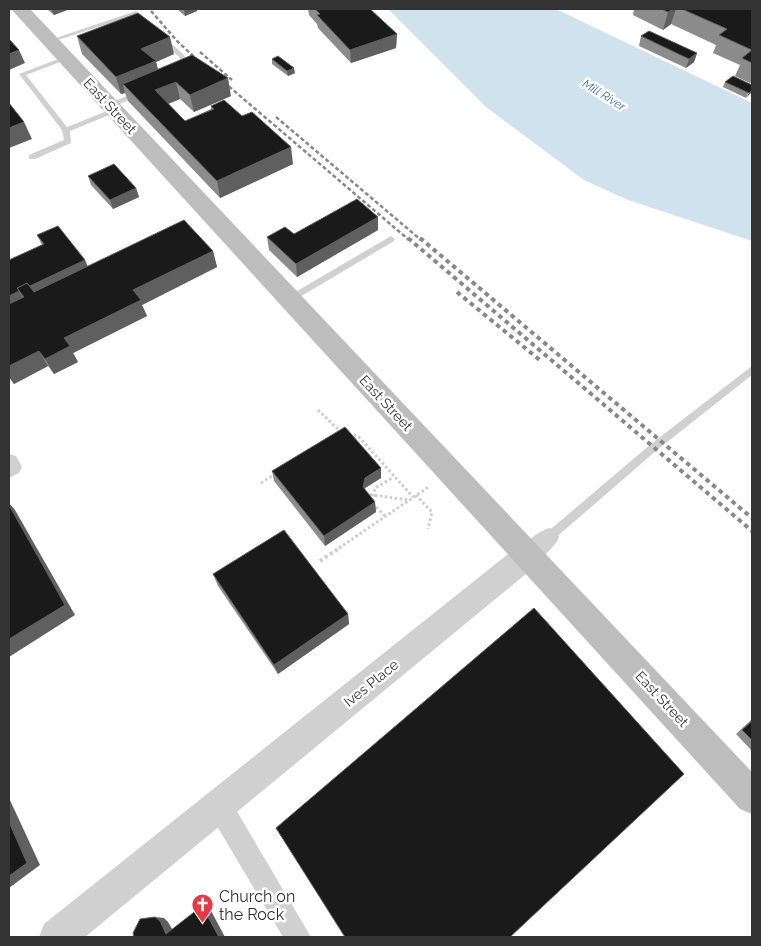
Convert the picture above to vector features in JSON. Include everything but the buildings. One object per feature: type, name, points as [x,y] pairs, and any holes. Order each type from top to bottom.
[{"type":"main road","name":"East Street","points":[[20,9],[290,299],[538,546],[752,796]]},
{"type":"street","name":"Ives Place","points":[[57,937],[538,546]]},
{"type":"street","points":[[220,806],[298,937]]},
{"type":"lane","points":[[32,157],[68,141],[66,130],[22,74],[58,50],[136,13],[149,26]]},
{"type":"lane","points":[[156,32],[182,56],[187,69],[185,75],[176,78]]},
{"type":"lane","points":[[66,130],[149,89]]},
{"type":"lane","points":[[290,299],[391,239]]},
{"type":"lane","name":"Ives Place","points":[[538,546],[752,370]]},
{"type":"path","points":[[318,410],[342,433],[358,436],[413,497],[432,512],[428,530]]},
{"type":"path","points":[[334,438],[342,433]]},
{"type":"path","points":[[261,483],[278,473]]},
{"type":"path","points":[[385,516],[372,503],[375,488],[394,477]]},
{"type":"path","points":[[320,561],[430,486]]},
{"type":"path","points":[[364,494],[413,497]]},
{"type":"water","name":"Mill River","points":[[388,9],[556,9],[752,103],[752,241],[628,200],[584,180],[486,107]]},
{"type":"railway","points":[[151,11],[178,42],[203,65]]},
{"type":"railway","points":[[200,52],[232,80]]},
{"type":"railway","points":[[219,78],[409,240]]},
{"type":"railway","points":[[276,117],[421,240]]},
{"type":"railway","points":[[408,238],[752,531]]},
{"type":"railway","points":[[420,238],[752,518]]},
{"type":"railway","points":[[457,292],[541,361]]},
{"type":"place","name":"Church on the Rock","points":[[203,924]]}]
